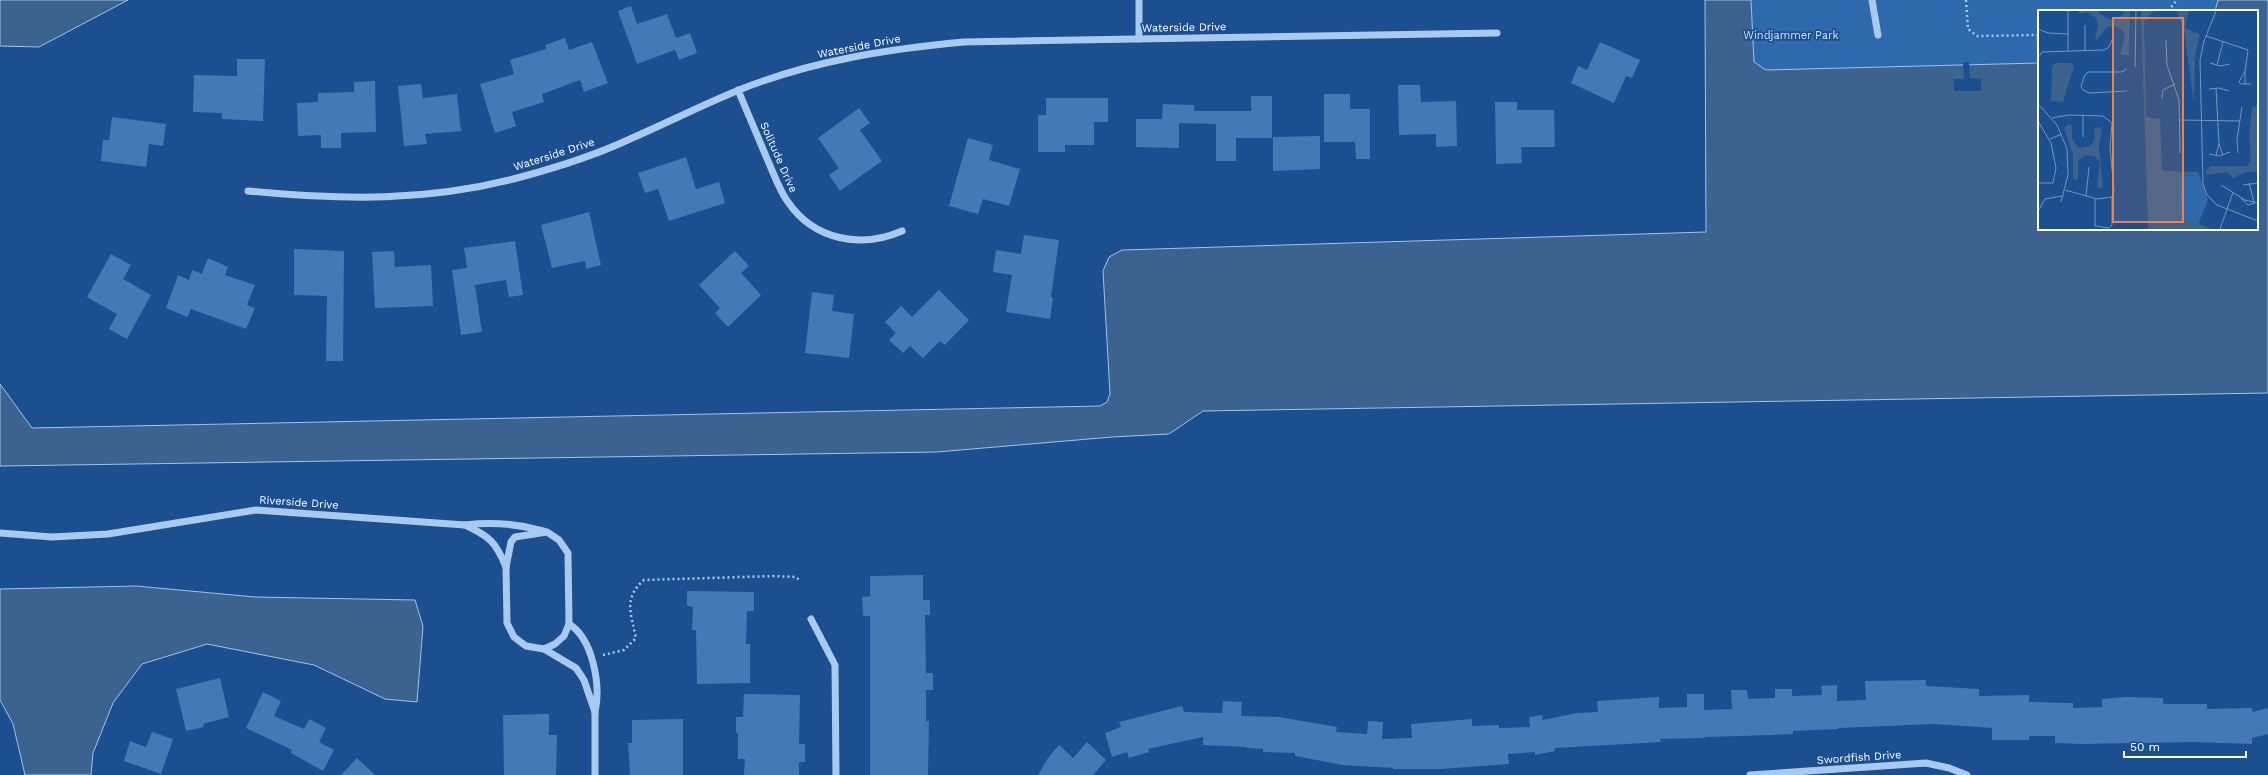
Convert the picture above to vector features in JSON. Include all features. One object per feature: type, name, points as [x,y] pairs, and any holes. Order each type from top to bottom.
[{"type":"street","points":[[1139,0],[1140,39]]},
{"type":"street","points":[[1872,0],[1878,35]]},
{"type":"street","name":"Waterside Drive","points":[[248,191],[318,198],[369,198],[420,195],[471,188],[521,177],[570,163],[629,140],[689,110],[738,90],[806,68],[858,56],[911,47],[964,42],[1497,33]]},
{"type":"street","name":"Solitude Drive","points":[[738,90],[782,192],[803,219],[822,232],[856,241],[879,239],[902,231]]},
{"type":"street","name":"Riverside Drive","points":[[0,534],[52,537],[108,534],[256,510],[465,525],[488,537],[498,547],[506,567]]},
{"type":"street","points":[[465,525],[482,523],[532,528],[547,532],[558,540],[568,553],[569,624],[564,636],[555,644],[544,649]]},
{"type":"street","points":[[547,532],[515,537],[511,542],[506,567],[507,623],[514,637],[526,646],[544,649],[576,668],[584,680],[595,712]]},
{"type":"street","points":[[811,619],[835,665],[836,775]]},
{"type":"street","points":[[569,624],[578,630],[587,642],[597,692],[595,712],[595,775]]},
{"type":"street","name":"Swordfish Drive","points":[[1750,775],[1926,763],[1949,768],[1967,775]]},
{"type":"path","points":[[1966,0],[1968,30],[1977,36],[2038,34]]},
{"type":"path","points":[[2169,10],[2177,0]]},
{"type":"path","points":[[603,655],[624,650],[636,638],[629,606],[634,589],[644,580],[774,576],[796,577],[800,581]]},
{"type":"green space","name":"Windjammer Park","points":[[1751,0],[2218,0],[2215,10],[2038,10],[2038,63],[1766,70],[1754,62]]},
{"type":"shaded area","points":[[0,0],[128,0],[39,47],[0,46]]},
{"type":"shaded area","points":[[1705,0],[1751,0],[1754,62],[1766,70],[2038,63],[2038,230],[2258,230],[2258,10],[2215,10],[2218,0],[2268,0],[2268,393],[1203,411],[1169,434],[1112,437],[937,452],[0,466],[0,384],[32,428],[1100,406],[1107,402],[1110,394],[1103,271],[1109,257],[1122,250],[1706,232]]},
{"type":"shaded area","points":[[136,586],[255,597],[415,600],[423,626],[417,702],[385,699],[314,665],[207,644],[142,664],[113,703],[93,753],[91,775],[25,775],[13,724],[0,700],[0,589]]},
{"type":"pier","points":[[1969,62],[1970,78],[1981,79],[1981,91],[1954,91],[1954,79],[1964,79],[1963,63]]},
{"type":"building","points":[[631,6],[637,24],[667,14],[676,38],[690,33],[697,53],[679,60],[675,50],[637,64],[618,11]]},
{"type":"building","points":[[565,38],[569,50],[592,42],[608,83],[584,92],[580,80],[542,94],[544,102],[512,112],[516,126],[495,133],[480,84],[514,74],[510,60],[546,49],[545,45]]},
{"type":"building","points":[[1600,42],[1640,60],[1632,78],[1626,76],[1614,103],[1571,83],[1578,66],[1587,70]]},
{"type":"building","points":[[237,59],[265,59],[263,121],[222,119],[222,113],[193,112],[194,75],[237,76]]},
{"type":"building","points":[[375,81],[376,132],[341,133],[341,148],[321,148],[321,135],[298,136],[297,103],[318,102],[318,93],[354,92],[354,82]]},
{"type":"building","points":[[421,84],[423,98],[457,94],[461,131],[425,134],[427,144],[404,146],[398,86]]},
{"type":"building","points":[[1398,85],[1420,85],[1421,102],[1456,101],[1457,146],[1436,147],[1436,134],[1399,135]]},
{"type":"building","points":[[1324,94],[1350,94],[1350,109],[1370,109],[1370,159],[1356,159],[1355,142],[1324,142]]},
{"type":"building","points":[[1251,96],[1272,96],[1272,138],[1236,138],[1236,161],[1216,161],[1216,124],[1179,123],[1179,148],[1136,147],[1136,119],[1162,119],[1163,104],[1194,105],[1194,111],[1251,111]]},
{"type":"building","points":[[1046,98],[1108,98],[1108,122],[1094,122],[1094,145],[1065,145],[1065,152],[1038,152],[1038,115],[1046,115]]},
{"type":"building","points":[[1495,102],[1517,102],[1517,110],[1554,110],[1555,147],[1521,147],[1522,163],[1496,164]]},
{"type":"building","points":[[859,108],[870,123],[860,130],[882,161],[840,191],[829,175],[839,168],[818,138]]},
{"type":"building","points":[[112,117],[166,124],[163,146],[149,144],[146,167],[101,161],[103,140],[109,140]]},
{"type":"building","points":[[1320,136],[1320,169],[1273,171],[1273,137]]},
{"type":"building","points":[[968,138],[993,145],[989,160],[1020,169],[1009,206],[983,199],[978,214],[949,206]]},
{"type":"building","points":[[686,157],[696,189],[719,182],[725,203],[669,221],[658,189],[645,193],[638,173]]},
{"type":"building","points":[[589,212],[601,265],[586,269],[585,261],[552,268],[541,225]]},
{"type":"building","points":[[1024,235],[1059,240],[1051,297],[1053,298],[1050,319],[1006,312],[1012,275],[993,272],[996,250],[1021,254]]},
{"type":"building","points":[[515,241],[523,295],[509,297],[506,280],[475,285],[482,332],[461,335],[452,270],[467,268],[464,248]]},
{"type":"building","points":[[294,249],[344,251],[343,361],[326,361],[327,296],[294,295]]},
{"type":"building","points":[[394,251],[395,267],[431,265],[433,306],[375,308],[372,252]]},
{"type":"building","points":[[735,251],[749,266],[741,273],[761,295],[728,327],[715,313],[720,308],[699,285]]},
{"type":"building","points":[[111,254],[131,265],[123,279],[151,295],[127,339],[109,329],[117,314],[87,297]]},
{"type":"building","points":[[208,258],[228,267],[225,275],[255,285],[247,305],[255,308],[246,329],[191,309],[187,317],[166,308],[178,275],[189,280],[192,270],[202,274]]},
{"type":"building","points":[[939,290],[969,320],[945,345],[940,341],[923,358],[910,346],[903,353],[889,340],[896,333],[885,322],[901,306],[912,317]]},
{"type":"building","points":[[812,292],[834,295],[832,311],[854,314],[849,358],[805,353]]},
{"type":"building","points":[[923,575],[923,600],[930,600],[930,615],[925,615],[926,673],[933,673],[933,690],[926,690],[926,721],[929,721],[928,775],[870,775],[870,616],[863,616],[862,597],[870,596],[870,576]]},
{"type":"building","points":[[687,591],[754,592],[754,611],[747,611],[746,644],[750,644],[750,683],[697,684],[696,630],[692,630],[693,607],[687,606]]},
{"type":"building","points":[[220,678],[229,717],[203,724],[204,727],[186,731],[176,689]]},
{"type":"building","points":[[1926,680],[1926,686],[1979,689],[1979,696],[2029,695],[2029,702],[2073,703],[2073,708],[2102,707],[2102,699],[2126,697],[2163,698],[2163,704],[2207,704],[2207,709],[2252,708],[2252,712],[2268,708],[2268,734],[2252,738],[2252,744],[2193,742],[2082,744],[2055,743],[2055,736],[2029,736],[2029,740],[1992,740],[1992,728],[1934,724],[1793,731],[1793,734],[1660,739],[1661,742],[1555,748],[1555,751],[1535,755],[1535,752],[1508,754],[1509,764],[1441,769],[1393,769],[1343,765],[1295,756],[1295,753],[1263,752],[1263,749],[1247,747],[1203,745],[1203,737],[1148,749],[1149,752],[1129,758],[1127,752],[1112,757],[1105,733],[1121,727],[1119,722],[1182,706],[1184,712],[1222,713],[1223,701],[1242,702],[1241,716],[1279,717],[1337,727],[1336,732],[1367,734],[1368,721],[1383,722],[1382,739],[1412,738],[1411,724],[1472,719],[1472,726],[1499,725],[1499,728],[1530,727],[1529,717],[1542,715],[1543,720],[1577,713],[1598,712],[1597,701],[1659,697],[1659,708],[1687,707],[1687,694],[1704,694],[1704,710],[1732,709],[1731,690],[1747,690],[1748,699],[1775,698],[1775,689],[1792,689],[1792,696],[1822,695],[1821,686],[1837,685],[1837,701],[1866,700],[1865,681]]},
{"type":"building","points":[[263,692],[281,701],[274,716],[304,729],[309,719],[326,728],[319,742],[334,750],[323,771],[291,753],[292,750],[246,728]]},
{"type":"building","points":[[744,694],[800,695],[799,744],[805,744],[805,762],[799,762],[799,775],[744,775],[745,759],[738,759],[738,733],[736,733],[736,717],[743,717]]},
{"type":"building","points":[[549,714],[549,735],[557,735],[556,775],[504,775],[503,715]]},
{"type":"building","points":[[683,719],[683,775],[630,775],[628,743],[632,743],[632,720]]},
{"type":"building","points":[[152,732],[173,739],[161,774],[124,761],[130,741],[146,747]]},
{"type":"building","points":[[1087,742],[1106,760],[1093,775],[1038,775],[1048,758],[1059,745],[1073,758]]},
{"type":"building","points":[[357,758],[375,775],[341,775]]}]
